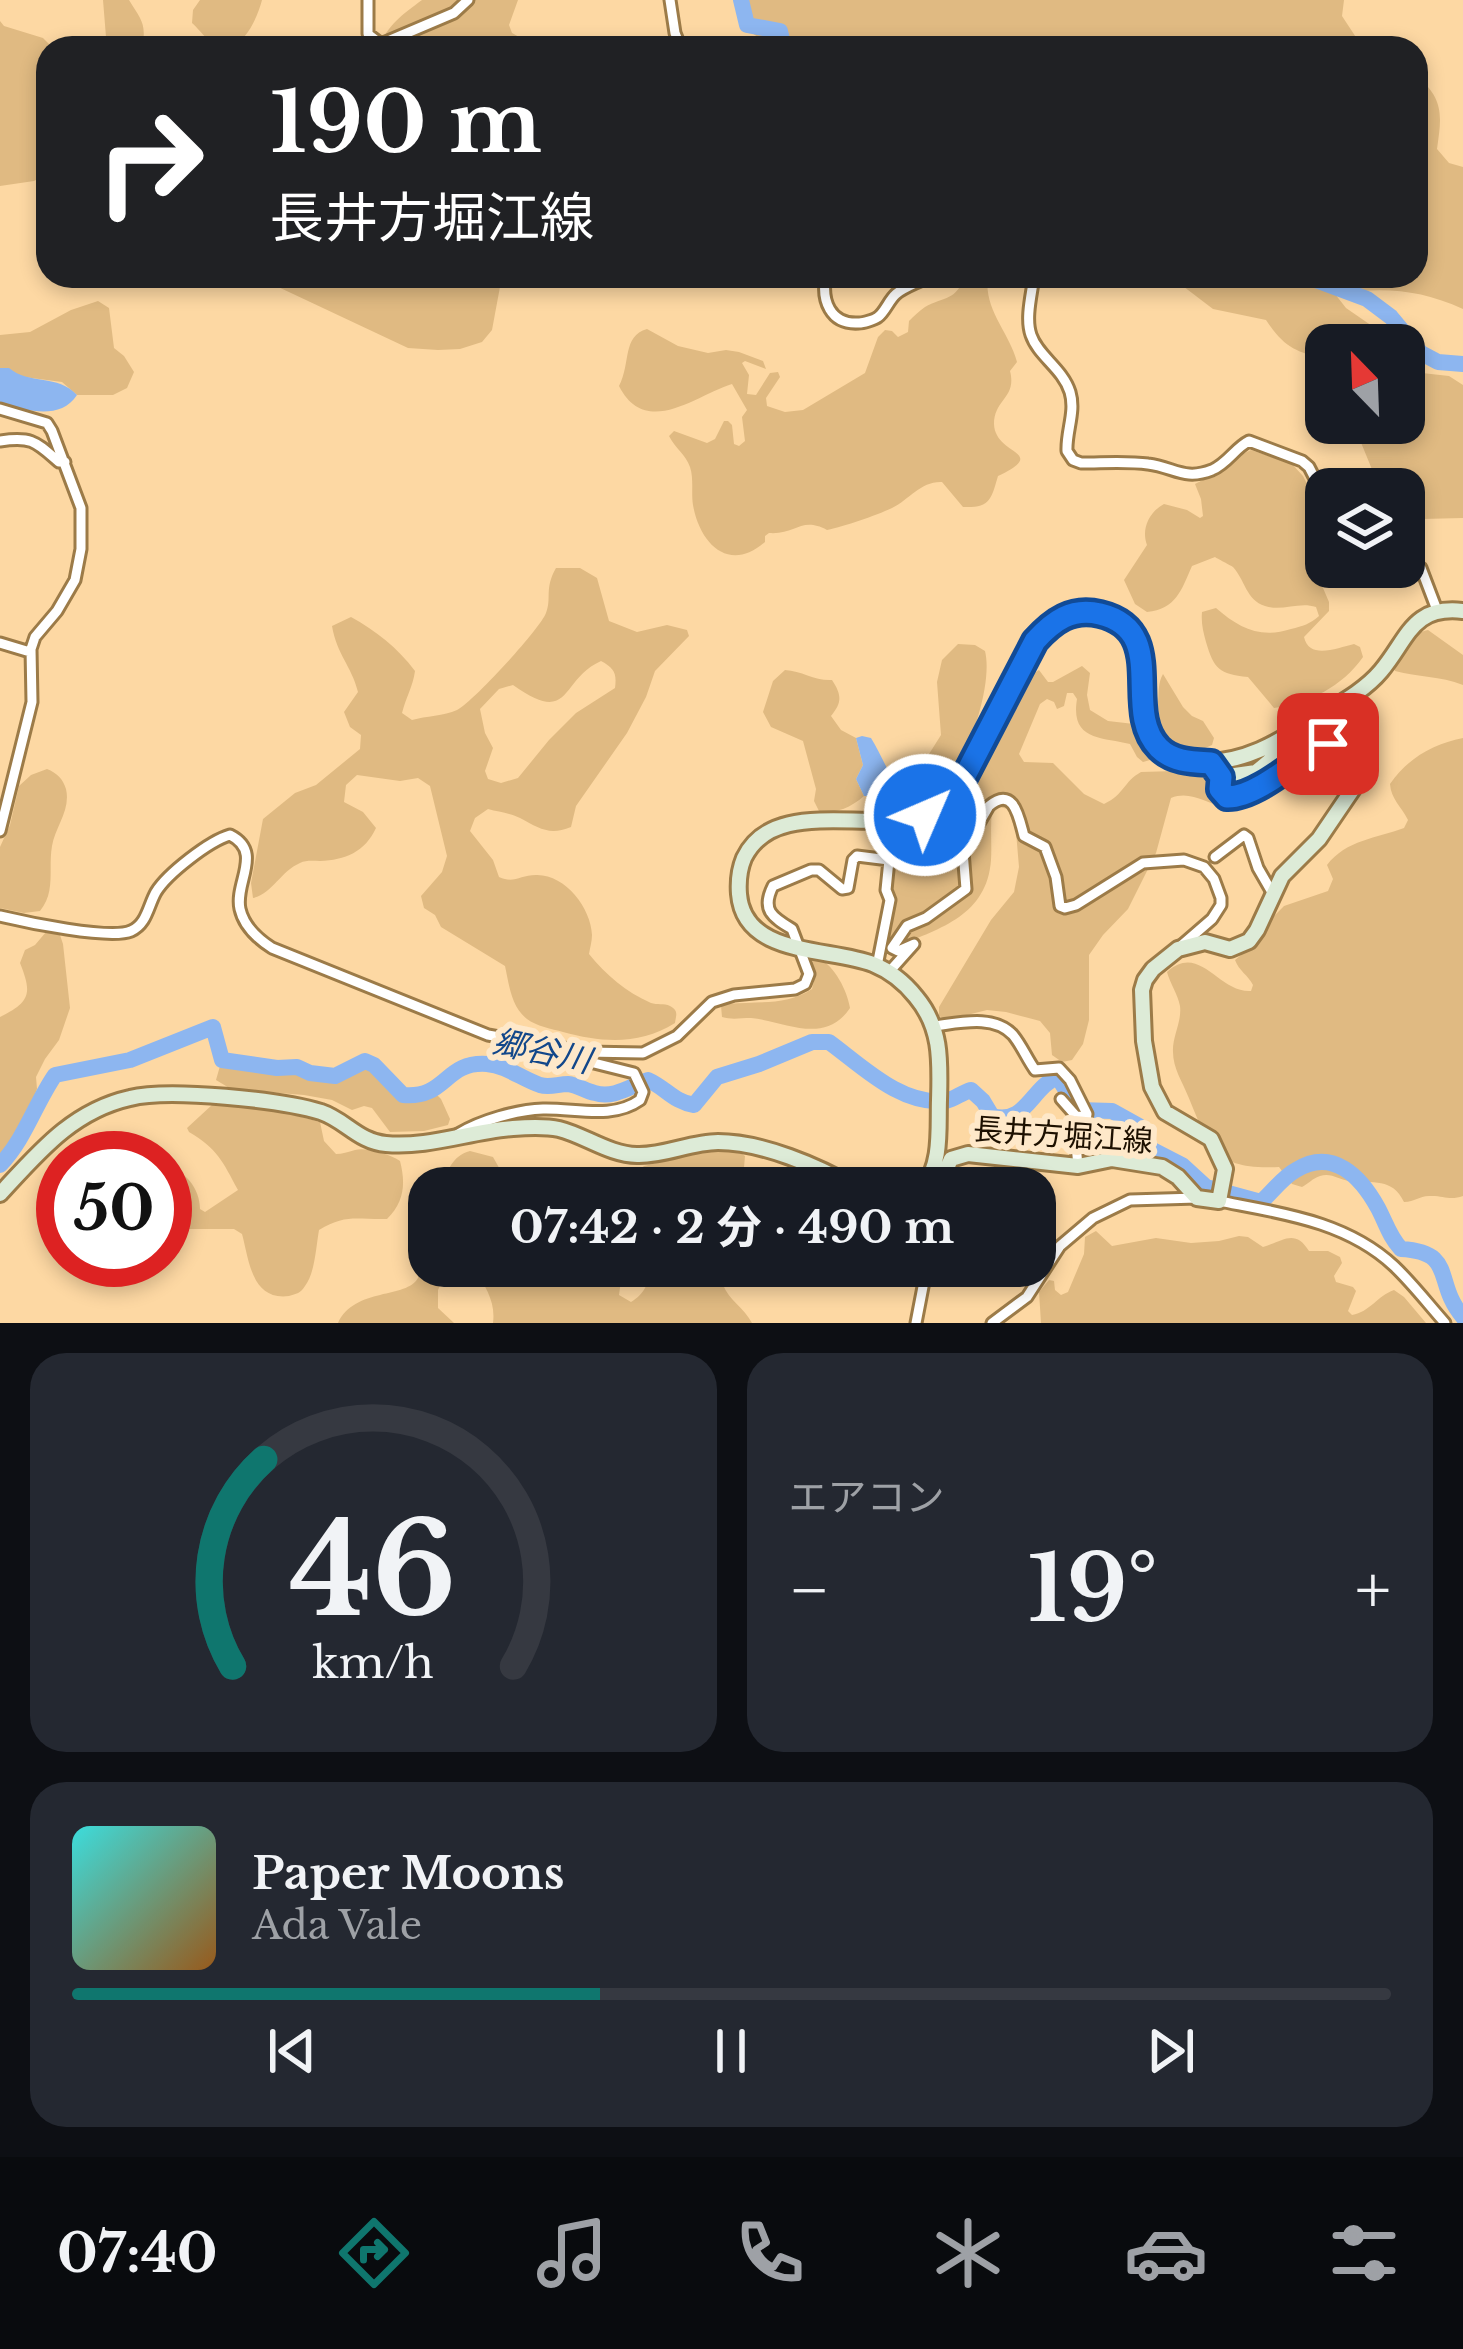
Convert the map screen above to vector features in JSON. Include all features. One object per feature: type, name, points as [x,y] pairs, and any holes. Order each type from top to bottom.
[{"type":"main road","points":[[934,1026],[914,994],[883,969],[772,940],[756,930],[739,899],[738,874],[756,841],[790,824],[904,819],[943,806],[956,793],[1035,641],[1051,623],[1071,614],[1093,612],[1114,618],[1130,631],[1141,653],[1148,732],[1160,750],[1180,761],[1211,763],[1274,745],[1353,695],[1381,671],[1418,621],[1437,610],[1463,611]]},
{"type":"main road","points":[[1178,949],[1205,943],[1230,949],[1250,940],[1282,876],[1319,839],[1357,783],[1356,765],[1346,752],[1328,744],[1238,797],[1227,797],[1220,789],[1221,777],[1211,763]]},
{"type":"main road","points":[[1221,777],[1256,772],[1273,758],[1274,745]]},
{"type":"main road","name":"長井方堀江線","points":[[947,1167],[951,1159],[968,1154],[1078,1166],[1112,1159],[1162,1167],[1197,1198],[1219,1198],[1225,1178],[1221,1157],[1211,1138],[1165,1112],[1152,1088],[1144,1041],[1142,990],[1153,968],[1178,949]]},
{"type":"main road","name":"長井方堀江線","points":[[933,1167],[940,1057],[934,1026]]},
{"type":"main road","points":[[0,1194],[67,1126],[104,1105],[163,1093],[268,1102],[322,1113],[361,1138],[382,1144],[513,1128],[559,1129],[635,1156],[716,1142],[749,1145],[814,1167]]},
{"type":"street","points":[[368,0],[371,36]]},
{"type":"street","points":[[400,36],[454,13],[468,0]]},
{"type":"street","points":[[670,0],[676,36]]},
{"type":"street","points":[[824,288],[827,307],[836,319],[851,323],[878,317],[907,288]]},
{"type":"street","points":[[1033,288],[1029,331],[1070,392],[1066,441],[1073,460],[1154,464],[1181,476],[1214,469],[1249,441],[1302,460],[1310,468]]},
{"type":"street","points":[[0,409],[47,423],[83,519],[75,580],[35,637],[31,652],[32,702],[0,831]]},
{"type":"street","points":[[0,441],[23,437],[65,463]]},
{"type":"street","points":[[1425,578],[1437,610]]},
{"type":"street","points":[[0,643],[31,652]]},
{"type":"street","points":[[883,969],[914,944],[898,951],[892,947],[907,926],[966,889],[963,851],[989,806],[1003,799],[1016,808],[1024,836],[1045,848],[1060,906],[1065,908],[1143,862],[1184,860],[1204,867],[1214,879],[1220,905],[1212,919],[1178,949]]},
{"type":"street","points":[[0,916],[42,926],[123,934],[143,923],[158,888],[204,849],[230,835],[238,838],[246,854],[240,911],[257,938],[272,948],[488,1035],[586,1052],[644,1053],[677,1036],[712,1002],[795,989],[805,983],[809,974],[792,929],[773,919],[767,897],[772,886],[811,870],[848,888],[857,856],[889,860],[883,969]]},
{"type":"street","points":[[1215,857],[1244,835],[1273,894]]},
{"type":"street","points":[[934,1026],[980,1021],[1007,1029],[1036,1070],[1059,1068],[1065,1073],[1086,1117],[1075,1134],[1078,1166]]},
{"type":"street","points":[[454,1137],[472,1126],[538,1109],[622,1110],[640,1100],[643,1092],[634,1073],[554,1053],[543,1045]]},
{"type":"street","points":[[1061,1099],[1076,1116],[1086,1117]]},
{"type":"street","points":[[992,1323],[1027,1297],[1060,1246],[1093,1218],[1130,1200],[1197,1198]]},
{"type":"street","points":[[1219,1198],[1294,1216],[1355,1238],[1393,1265],[1445,1323]]},
{"type":"street","points":[[916,1323],[923,1287]]},
{"type":"shaded area","points":[[103,0],[129,0],[140,17],[143,36],[106,36]]},
{"type":"shaded area","points":[[200,0],[262,0],[245,36],[205,36],[192,23]]},
{"type":"shaded area","points":[[422,0],[518,0],[509,25],[517,36],[385,36]]},
{"type":"shaded area","points":[[736,0],[1344,0],[1342,16],[1355,36],[756,36],[745,28]]},
{"type":"shaded area","points":[[0,21],[36,36],[36,180],[0,186]]},
{"type":"shaded area","points":[[1428,88],[1439,108],[1437,149],[1449,163],[1463,167],[1463,309],[1400,291],[1335,294],[1369,324],[1305,324],[1305,354],[1291,347],[1266,320],[1213,309],[1185,288],[1428,288]]},
{"type":"shaded area","points":[[280,288],[500,288],[492,330],[482,342],[460,349],[408,348]]},
{"type":"shaded area","points":[[959,288],[987,288],[1017,362],[994,424],[1019,462],[998,476],[988,501],[963,507],[942,482],[935,482],[892,508],[851,523],[827,530],[804,525],[769,533],[765,542],[740,555],[718,550],[702,532],[693,505],[690,467],[669,436],[674,431],[707,443],[728,421],[734,444],[739,446],[745,441],[742,417],[747,410],[732,384],[657,412],[630,402],[619,386],[634,338],[647,329],[678,346],[708,353],[739,352],[763,361],[766,369],[742,363],[749,375],[747,394],[756,395],[770,373],[778,372],[767,406],[785,412],[803,410],[865,373],[885,330],[898,337],[908,332],[909,321],[925,307]]},
{"type":"shaded area","points":[[98,301],[109,308],[114,348],[134,372],[127,388],[113,395],[77,395],[62,382],[0,368],[0,335],[30,332]]},
{"type":"shaded area","points":[[1425,373],[1449,376],[1463,385],[1463,518],[1425,519],[1425,468],[1371,468],[1362,444],[1425,444]]},
{"type":"shaded area","points":[[1251,450],[1292,464],[1305,480],[1305,588],[1323,588],[1329,602],[1329,611],[1304,637],[1307,644],[1332,650],[1354,644],[1363,657],[1324,692],[1274,708],[1248,677],[1224,672],[1215,664],[1202,612],[1216,608],[1242,626],[1269,633],[1309,623],[1319,616],[1316,607],[1271,608],[1259,603],[1233,567],[1215,557],[1192,566],[1176,597],[1157,610],[1147,612],[1135,604],[1124,580],[1147,545],[1146,527],[1154,512],[1164,504],[1200,518],[1201,499],[1195,484]]},
{"type":"shaded area","points":[[556,568],[580,568],[597,578],[609,621],[637,632],[667,625],[687,630],[689,636],[655,671],[627,733],[576,806],[571,827],[544,830],[488,809],[475,818],[470,831],[493,860],[499,877],[547,876],[566,886],[587,914],[592,935],[589,954],[596,962],[633,994],[675,1010],[675,1023],[635,1038],[592,1038],[531,1021],[514,1002],[505,966],[441,927],[424,908],[421,896],[442,872],[447,856],[430,786],[418,778],[400,781],[357,775],[346,785],[344,802],[363,812],[376,828],[366,843],[346,856],[300,863],[253,898],[251,883],[263,819],[360,749],[361,735],[350,727],[344,712],[358,692],[332,626],[351,617],[386,640],[408,662],[415,671],[402,713],[412,720],[446,714],[477,694],[532,634],[546,613]],"holes":[[[601,661],[614,672],[615,688],[576,713],[518,778],[501,783],[488,779],[485,771],[493,748],[480,709],[499,689],[513,685],[532,697],[556,701]]]},
{"type":"shaded area","points":[[1428,630],[1463,655],[1463,685],[1395,671],[1393,664],[1408,643]]},
{"type":"shaded area","points":[[958,644],[985,651],[985,686],[966,750],[935,797],[929,792],[924,762],[941,735],[937,682],[942,660]]},
{"type":"shaded area","points":[[1082,666],[1090,673],[1090,710],[1108,721],[1134,724],[1150,760],[1143,762],[1130,744],[1083,730],[1076,713],[1077,699],[1067,693],[1064,706],[1057,709],[1047,699],[1040,704],[1019,754],[1024,762],[1053,763],[1084,794],[1104,804],[1141,772],[1209,770],[1230,804],[1171,798],[1156,853],[1128,909],[1089,955],[1089,1020],[1083,1044],[1072,1060],[1062,1062],[1052,1055],[1050,1033],[1040,1021],[987,1010],[947,1020],[939,1016],[939,1007],[991,920],[1014,892],[1019,867],[1008,809],[999,807],[992,812],[988,879],[959,917],[898,946],[889,935],[895,903],[890,889],[905,845],[967,794],[1028,677],[1039,670],[1053,682]]},
{"type":"shaded area","points":[[785,670],[832,680],[838,690],[839,703],[831,716],[841,730],[856,738],[863,765],[856,779],[864,796],[849,806],[820,813],[803,741],[771,727],[763,712],[773,681]]},
{"type":"shaded area","points":[[1163,674],[1183,707],[1203,721],[1214,738],[1212,745],[1187,751],[1170,744],[1161,726],[1158,702]]},
{"type":"shaded area","points":[[1463,738],[1463,1196],[1426,1196],[1404,1202],[1388,1185],[1328,1175],[1302,1187],[1292,1184],[1279,1167],[1228,1160],[1202,1130],[1176,1069],[1173,1046],[1180,1006],[1167,972],[1179,964],[1199,965],[1239,990],[1251,991],[1253,985],[1235,960],[1284,906],[1328,891],[1333,879],[1327,865],[1335,857],[1353,845],[1404,828],[1408,820],[1390,784],[1422,754]]},
{"type":"shaded area","points":[[47,769],[61,779],[67,797],[52,846],[48,896],[40,911],[0,908],[0,847],[19,786]]},
{"type":"shaded area","points":[[46,932],[60,935],[63,944],[70,1008],[59,1040],[36,1077],[37,1089],[27,1116],[0,1159],[0,1017],[26,996],[20,963],[25,950]]},
{"type":"shaded area","points":[[819,958],[835,973],[850,1008],[829,1026],[804,1028],[722,1017],[721,1006],[782,1000],[812,989],[810,963]]},
{"type":"shaded area","points":[[227,1063],[335,1077],[366,1063],[402,1094],[437,1095],[450,1119],[448,1125],[424,1131],[390,1132],[372,1108],[352,1110],[304,1095],[231,1089],[216,1080],[220,1066]]},
{"type":"shaded area","points":[[213,1104],[268,1108],[320,1122],[324,1141],[336,1154],[365,1149],[400,1161],[402,1192],[387,1219],[345,1219],[319,1230],[308,1281],[298,1293],[276,1296],[254,1276],[242,1234],[234,1229],[192,1229],[192,1185],[205,1212],[238,1190],[218,1157],[187,1128]]},
{"type":"shaded area","points":[[721,1148],[745,1156],[744,1167],[644,1166]]},
{"type":"shaded area","points":[[464,1153],[493,1157],[499,1167],[450,1167]]},
{"type":"shaded area","points":[[1096,1231],[1112,1246],[1156,1238],[1191,1243],[1239,1236],[1263,1247],[1294,1238],[1309,1251],[1328,1251],[1340,1257],[1342,1263],[1334,1276],[1336,1282],[1356,1291],[1348,1311],[1352,1315],[1394,1290],[1426,1323],[1041,1323],[1039,1292],[1055,1287],[1061,1295],[1068,1292],[1084,1254],[1085,1237]]},
{"type":"shaded area","points":[[439,1287],[438,1308],[454,1323],[338,1323],[356,1304],[403,1289]]},
{"type":"shaded area","points":[[484,1287],[620,1287],[619,1295],[631,1302],[646,1287],[724,1287],[752,1323],[493,1323]]},
{"type":"water","points":[[0,368],[61,384],[77,395],[53,411],[3,404]]},
{"type":"water","points":[[856,738],[871,738],[901,790],[900,798],[864,796],[856,779],[863,765]]},
{"type":"waterway","points":[[741,0],[747,25],[780,31],[781,36]]},
{"type":"waterway","points":[[1337,288],[1367,299],[1391,317],[1421,353],[1438,362],[1463,364]]},
{"type":"waterway","name":"郷谷川","points":[[0,1165],[55,1075],[130,1060],[213,1027],[222,1060],[335,1076],[365,1061],[403,1095],[429,1091],[462,1068],[487,1064],[540,1085],[568,1084],[602,1094],[648,1080],[694,1105],[717,1077],[812,1042],[829,1042],[898,1091],[946,1101],[971,1090],[992,1116],[1004,1118],[1021,1110],[1058,1077],[1078,1110],[1112,1111],[1139,1126],[1147,1147],[1182,1165],[1206,1187],[1261,1202],[1296,1170],[1309,1164],[1334,1164],[1363,1186],[1401,1249],[1419,1251],[1437,1263],[1463,1317]]},
{"type":"route","points":[[925,815],[956,793],[1035,641],[1051,623],[1071,614],[1093,612],[1114,618],[1130,631],[1141,653],[1148,732],[1160,750],[1180,761],[1211,763],[1227,797],[1257,788],[1328,744]]}]
